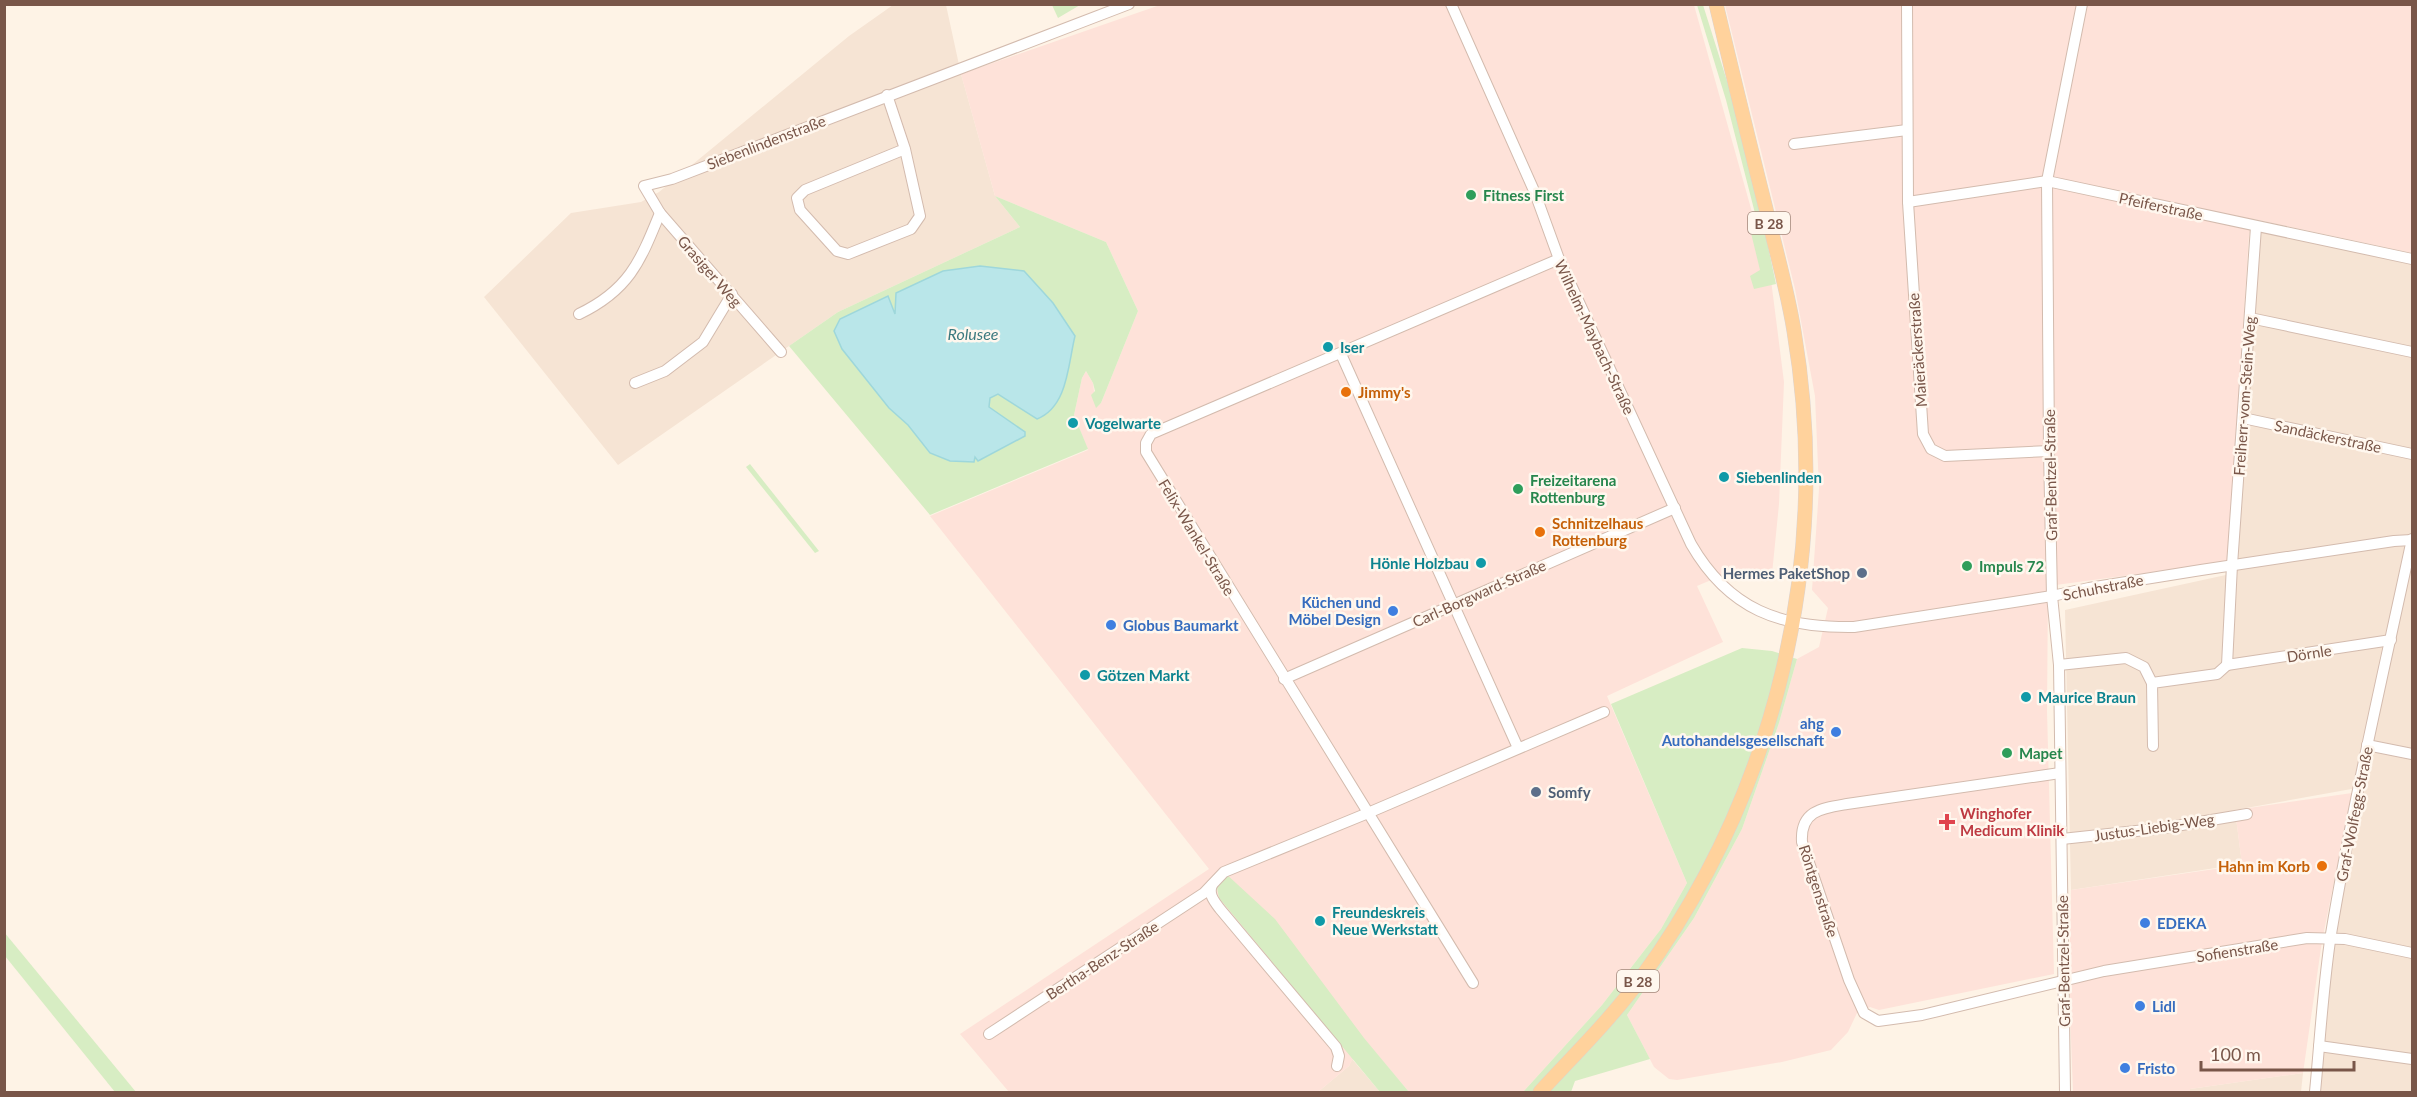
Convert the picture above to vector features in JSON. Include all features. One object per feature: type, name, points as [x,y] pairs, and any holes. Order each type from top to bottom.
[{"type":"main road","name":"B 28","points":[[1540,1092],[1641,978],[1703,880],[1734,818],[1759,754],[1776,699],[1794,623],[1806,489],[1802,388],[1788,300],[1716,4]]},
{"type":"street","name":"Siebenlindenstraße","points":[[644,186],[672,179],[1129,4]]},
{"type":"street","name":"Wilhelm-Maybach-Straße","points":[[1451,4],[1535,193],[1559,259],[1691,544],[1718,583],[1756,609],[1794,623]]},
{"type":"street","name":"Maieräckerstraße","points":[[1907,4],[1908,202],[1923,434],[1931,449],[1945,456],[2049,451]]},
{"type":"street","name":"Graf-Bentzel-Straße","points":[[2065,1092],[2059,665],[2052,596],[2049,451],[2047,181],[2082,4]]},
{"type":"street","points":[[887,95],[905,149],[920,216],[911,229],[848,254],[837,251],[800,210],[798,198],[805,190],[905,149]]},
{"type":"street","points":[[1794,144],[1907,130]]},
{"type":"street","name":"Pfeiferstraße","points":[[1908,202],[2047,181],[2412,259]]},
{"type":"street","name":"Grasiger Weg","points":[[644,186],[660,213],[781,352]]},
{"type":"street","points":[[579,314],[601,303],[629,277],[646,248],[660,213]]},
{"type":"street","name":"Freiherr-vom-Stein-Weg","points":[[2232,565],[2256,227]]},
{"type":"street","name":"Felix-Wankel-Straße","points":[[1473,983],[1146,452],[1146,443],[1150,435],[1559,259]]},
{"type":"street","points":[[635,383],[665,371],[703,342],[732,294]]},
{"type":"street","points":[[2250,318],[2412,352]]},
{"type":"street","points":[[1341,354],[1518,748]]},
{"type":"street","name":"Sandäckerstraße","points":[[2243,418],[2412,454]]},
{"type":"street","name":"Carl-Borgward-Straße","points":[[1284,679],[1675,508]]},
{"type":"street","name":"Schuhstraße","points":[[1794,623],[1823,627],[1854,627],[2232,565],[2412,540]]},
{"type":"street","name":"Graf-Wolfegg-Straße","points":[[2315,1092],[2331,937],[2351,821],[2412,540]]},
{"type":"street","points":[[2227,665],[2232,565]]},
{"type":"street","name":"Dörnle","points":[[2152,683],[2217,674],[2227,665],[2391,640]]},
{"type":"street","points":[[2059,665],[2127,658],[2144,667],[2152,683],[2153,746]]},
{"type":"street","points":[[1368,813],[1604,712]]},
{"type":"street","points":[[2367,745],[2412,754]]},
{"type":"street","name":"Röntgenstraße","points":[[2060,773],[1817,810],[1810,816],[1802,832],[1802,842],[1849,980],[1864,1013],[1878,1021],[1922,1015],[2063,981]]},
{"type":"street","name":"Bertha-Benz-Straße","points":[[989,1034],[1204,893],[1224,872],[1368,813]]},
{"type":"street","name":"Justus-Liebig-Weg","points":[[2062,839],[2164,828],[2247,814]]},
{"type":"street","points":[[1212,883],[1210,890],[1212,899],[1336,1047],[1339,1056],[1337,1066]]},
{"type":"street","name":"Sofienstraße","points":[[2063,981],[2104,971],[2307,938],[2331,937],[2412,953]]},
{"type":"street","points":[[2319,1046],[2412,1059]]},
{"type":"shaded area","points":[[893,5],[946,5],[961,74],[995,196],[1020,227],[838,312],[618,465],[484,297],[571,213],[641,202],[659,192],[849,36]]},
{"type":"shaded area","points":[[1160,5],[1694,5],[1771,280],[1784,382],[1779,504],[1772,574],[1737,569],[1697,586],[1723,642],[1607,696],[1687,883],[1661,929],[1602,1005],[1523,1092],[1409,1092],[1364,1039],[1349,1066],[1318,1092],[1009,1092],[960,1034],[1209,869],[930,516],[1088,450],[1074,415],[1082,378],[1086,371],[1093,383],[1096,407],[1101,403],[1138,311],[1106,242],[995,196],[961,74]]},
{"type":"shaded area","points":[[1725,5],[2412,5],[2412,253],[2254,219],[2249,235],[2228,562],[2048,586],[2047,711],[2054,974],[1879,1010],[1870,1007],[1857,1013],[1848,1032],[1831,1050],[1782,1062],[1677,1080],[1669,1079],[1654,1067],[1627,1015],[1694,918],[1742,829],[1779,723],[1797,659],[1819,647],[1828,608],[1812,590],[1819,489],[1815,396],[1795,289]]},
{"type":"shaded area","points":[[2259,227],[2412,259],[2412,1092],[2319,1092],[2324,1002],[2357,788],[2235,810],[2242,864],[2071,890],[2065,610],[2235,573]]},
{"type":"shaded area","points":[[2352,793],[2322,941],[2303,1073],[2190,1089],[2190,1092],[2073,1092],[2069,985],[2071,890],[2242,865],[2235,810]]},
{"type":"shaded area","points":[[1352,1059],[1380,1092],[1318,1092],[1349,1066]]},
{"type":"shaded area","points":[[2303,1073],[2301,1092],[2190,1092],[2190,1089]]},
{"type":"green space","points":[[1052,5],[1080,5],[1058,18]]},
{"type":"green space","points":[[1697,5],[1703,5],[1745,138],[1776,284],[1754,289],[1750,276],[1760,270],[1751,233],[1758,225],[1726,100]]},
{"type":"green space","points":[[995,196],[1106,242],[1138,311],[1101,403],[1096,408],[1091,395],[1095,391],[1093,383],[1086,371],[1082,378],[1074,415],[1088,449],[930,515],[789,346],[838,312],[1020,227]],"holes":[[[888,297],[895,315],[897,308],[1075,336],[1061,395],[1055,405],[1037,419],[998,394],[990,398],[989,407],[1025,436],[980,460],[975,456],[974,462],[950,461],[930,453],[908,425],[889,408]]]},
{"type":"green space","points":[[750,464],[819,551],[815,553],[746,467]]},
{"type":"green space","points":[[1742,648],[1772,651],[1797,659],[1779,723],[1742,829],[1694,918],[1627,1015],[1650,1059],[1575,1081],[1571,1092],[1523,1092],[1602,1005],[1661,929],[1687,883],[1611,704]]},
{"type":"green space","points":[[1224,872],[1275,919],[1364,1038],[1409,1092],[1380,1092],[1219,898],[1217,888]]},
{"type":"green space","points":[[4,932],[136,1092],[115,1092],[5,956]]},
{"type":"water","name":"Rolusee","points":[[980,266],[1024,271],[1053,303],[1075,336],[1061,395],[1047,413],[1037,419],[998,394],[990,398],[989,407],[1025,432],[1025,436],[978,461],[975,457],[974,462],[950,461],[930,453],[908,425],[889,408],[842,349],[834,331],[840,319],[888,296],[895,314],[896,293],[943,271]]},
{"type":"place","name":"Fitness First","points":[[1471,195]]},
{"type":"place","name":"Iser","points":[[1328,347]]},
{"type":"place","name":"Jimmy's","points":[[1346,392]]},
{"type":"place","name":"Vogelwarte","points":[[1073,423]]},
{"type":"place","name":"Siebenlinden","points":[[1724,477]]},
{"type":"place","name":"Freizeitarena Rottenburg","points":[[1518,489]]},
{"type":"place","name":"Schnitzelhaus Rottenburg","points":[[1540,532]]},
{"type":"place","name":"Hönle Holzbau","points":[[1481,563]]},
{"type":"place","name":"Impuls 72","points":[[1967,566]]},
{"type":"place","name":"Hermes PaketShop","points":[[1862,573]]},
{"type":"place","name":"Küchen und Möbel Design","points":[[1393,611]]},
{"type":"place","name":"Globus Baumarkt","points":[[1111,625]]},
{"type":"place","name":"Götzen Markt","points":[[1085,675]]},
{"type":"place","name":"Maurice Braun","points":[[2026,697]]},
{"type":"place","name":"ahg Autohandelsgesellschaft","points":[[1836,732]]},
{"type":"place","name":"Mapet","points":[[2007,753]]},
{"type":"place","name":"Somfy","points":[[1536,792]]},
{"type":"place","name":"Winghofer Medicum Klinik","points":[[1947,822]]},
{"type":"place","name":"Hahn im Korb","points":[[2322,866]]},
{"type":"place","name":"Freundeskreis Neue Werkstatt","points":[[1320,921]]},
{"type":"place","name":"EDEKA","points":[[2145,923]]},
{"type":"place","name":"Lidl","points":[[2140,1006]]},
{"type":"place","name":"Fristo","points":[[2125,1068]]}]
